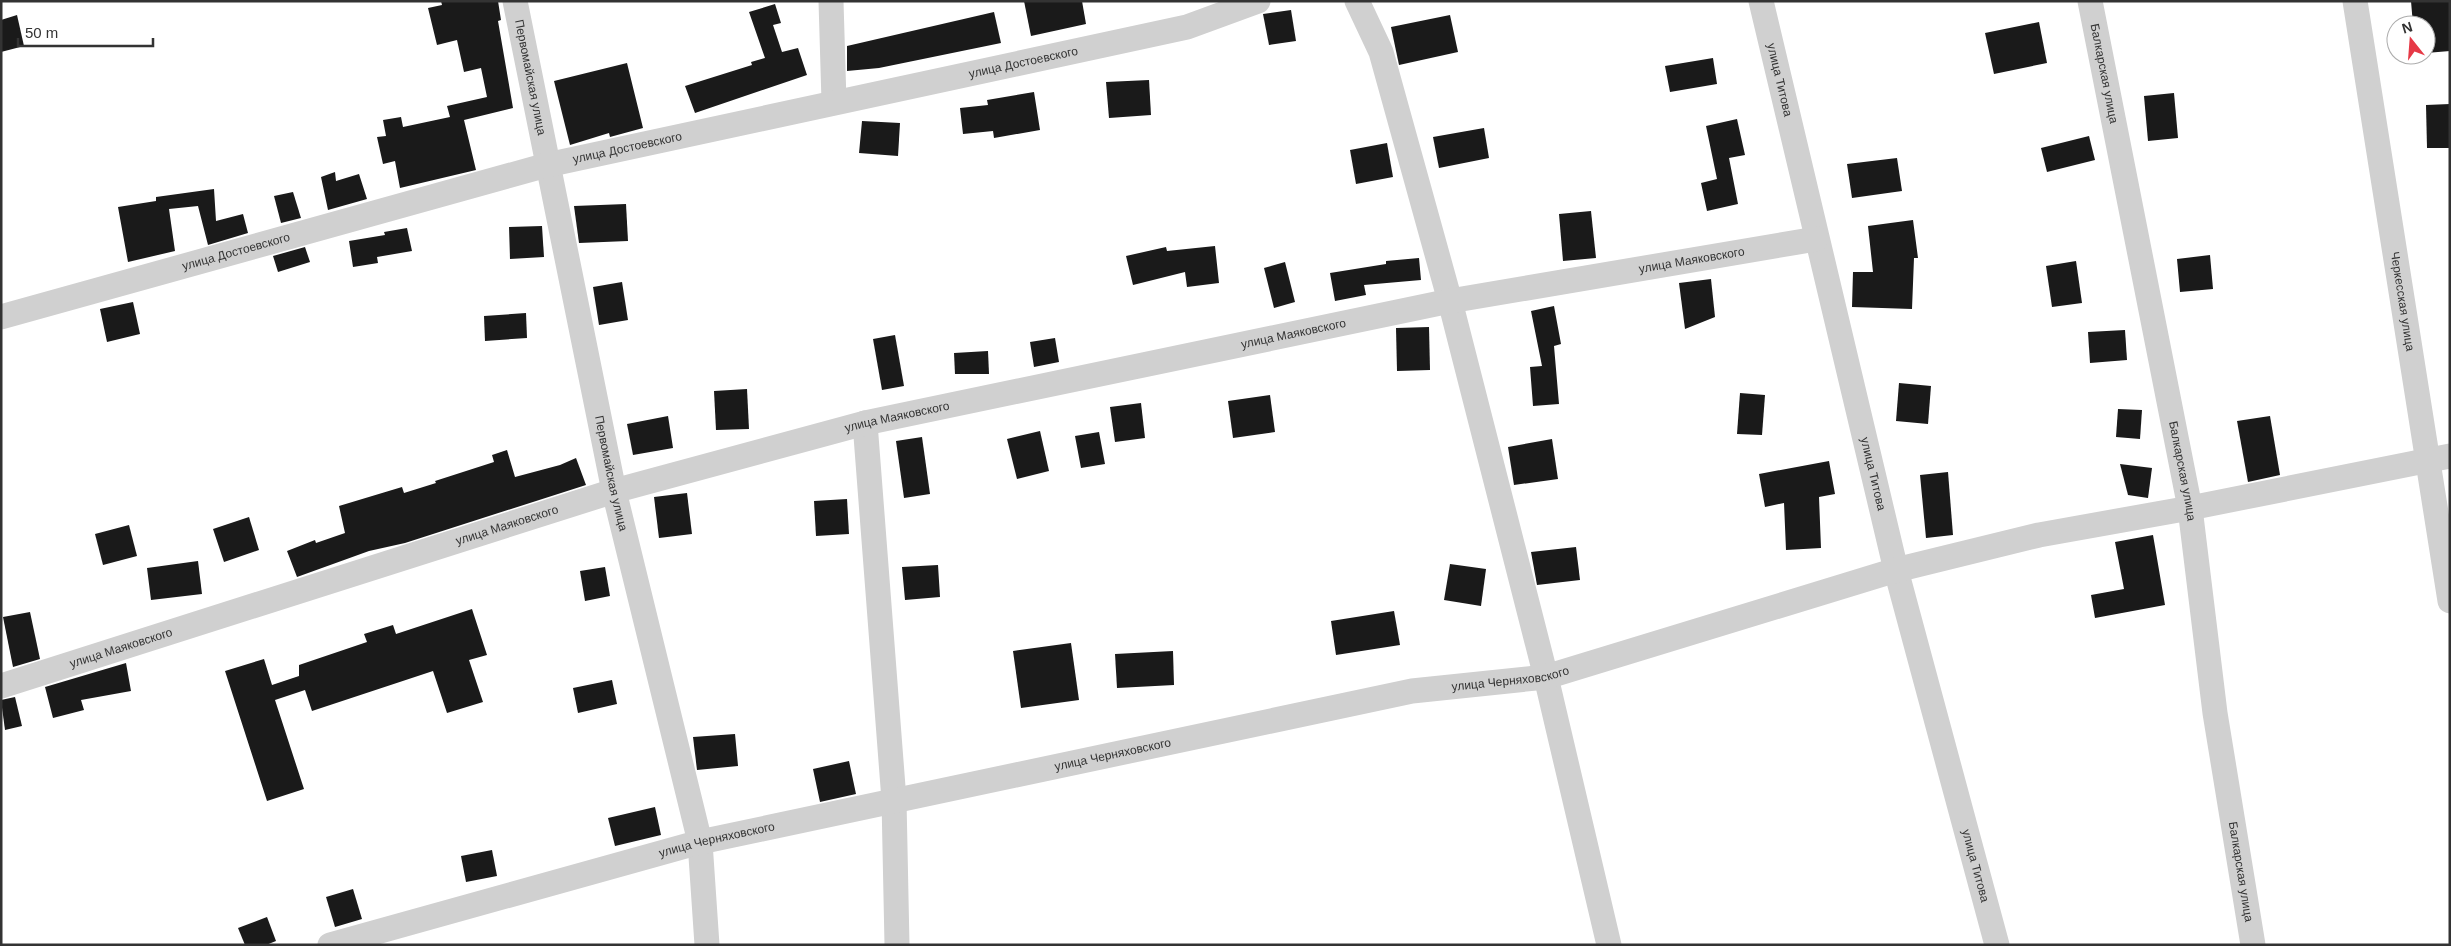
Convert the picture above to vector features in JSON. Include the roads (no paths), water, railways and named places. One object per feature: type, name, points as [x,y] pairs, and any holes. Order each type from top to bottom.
[{"type":"street","name":"Первомайская улица","points":[[515,1],[614,491],[700,842],[706,945]]},
{"type":"street","points":[[831,1],[834,102]]},
{"type":"street","name":"улица Достоевского","points":[[1,317],[547,165],[1187,27],[1258,1]]},
{"type":"street","points":[[1357,1],[1381,52],[1450,301],[1546,677],[1609,945]]},
{"type":"street","name":"улица Титова","points":[[1761,1],[1896,570],[1997,945]]},
{"type":"street","name":"Балкарская улица","points":[[2090,1],[2190,508],[2215,713],[2253,945]]},
{"type":"street","name":"Черкесская улица","points":[[2355,1],[2440,459],[2450,602]]},
{"type":"street","name":"улица Маяковского","points":[[1,686],[614,491],[866,423],[1450,301],[1816,239]]},
{"type":"street","points":[[866,423],[894,800],[897,945]]},
{"type":"street","name":"улица Черняховского","points":[[330,945],[700,842],[1412,691],[1546,677],[1896,570],[2039,535],[2190,508],[2440,459]]}]
